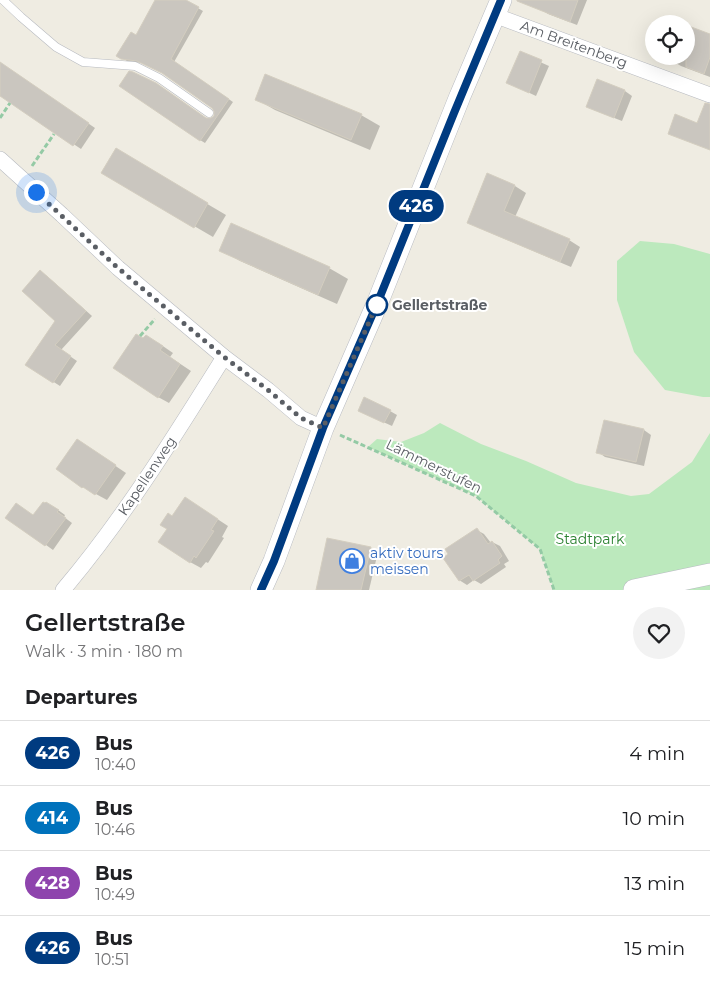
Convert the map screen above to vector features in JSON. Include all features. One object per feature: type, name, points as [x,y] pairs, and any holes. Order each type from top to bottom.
[{"type":"main road","points":[[261,590],[274,561],[323,428],[377,304],[498,7]]},
{"type":"main road","points":[[634,590],[710,574]]},
{"type":"street","name":"Am Breitenberg","points":[[498,7],[710,95]]},
{"type":"street","points":[[0,160],[118,268],[224,357],[301,418],[323,428]]},
{"type":"street","name":"Kapellenweg","points":[[63,590],[87,562],[128,506],[224,357]]},
{"type":"lane","points":[[3,0],[56,47],[83,62],[135,66],[159,78],[209,113]]},
{"type":"path","points":[[0,118],[10,103]]},
{"type":"path","points":[[23,180],[54,134]]},
{"type":"path","points":[[140,336],[146,328]]},
{"type":"path","name":"Lämmerstufen","points":[[323,428],[476,496],[540,549],[554,590]]},
{"type":"green space","points":[[640,241],[674,244],[710,254],[710,397],[665,390],[634,352],[617,300],[617,261]]},
{"type":"green space","name":"Stadtpark","points":[[440,423],[481,444],[576,483],[631,496],[649,494],[692,462],[710,433],[710,590],[554,590],[540,549],[476,496],[368,447],[377,439],[401,442],[424,433]]},
{"type":"building","points":[[155,0],[186,0],[199,7],[171,59],[229,99],[200,141],[119,86],[129,71],[133,72],[156,83],[206,118],[214,116],[212,108],[162,73],[137,61],[121,59],[116,56],[131,32],[136,35]]},
{"type":"building","points":[[517,0],[578,0],[570,22]]},
{"type":"building","points":[[695,28],[710,34],[710,57],[704,74],[686,67],[686,65],[695,65]]},
{"type":"building","points":[[520,51],[542,60],[529,93],[506,83]]},
{"type":"building","points":[[0,62],[89,123],[73,146],[0,96]]},
{"type":"building","points":[[265,74],[362,114],[351,140],[255,100]]},
{"type":"building","points":[[597,79],[625,90],[614,118],[586,107]]},
{"type":"building","points":[[705,103],[710,104],[710,150],[668,134],[675,114],[697,123]]},
{"type":"building","points":[[116,148],[208,203],[194,228],[101,173]]},
{"type":"building","points":[[487,173],[515,185],[504,211],[570,239],[560,262],[467,223]]},
{"type":"building","points":[[231,223],[330,267],[318,295],[219,251]]},
{"type":"building","points":[[40,270],[86,311],[55,345],[71,356],[53,383],[25,365],[55,321],[22,291]]},
{"type":"building","points":[[136,334],[143,338],[146,335],[163,346],[160,350],[180,364],[158,398],[113,368]]},
{"type":"building","points":[[364,397],[391,410],[384,423],[358,411]]},
{"type":"building","points":[[604,420],[644,429],[636,462],[596,453]]},
{"type":"building","points":[[77,439],[116,465],[95,495],[56,469]]},
{"type":"building","points":[[185,497],[218,519],[211,530],[214,531],[196,558],[194,556],[190,563],[158,542],[167,529],[160,525],[168,513],[172,516]]},
{"type":"building","points":[[43,502],[59,510],[57,512],[66,518],[45,546],[5,518],[16,503],[33,515]]},
{"type":"building","points":[[477,528],[488,544],[492,541],[502,556],[498,560],[500,563],[473,581],[469,575],[459,581],[443,558],[448,554],[445,549]]},
{"type":"building","points":[[327,538],[371,547],[361,590],[316,590]]},
{"type":"bus line","name":"426","points":[[261,590],[274,561],[323,428],[377,304],[501,0]]},
{"type":"place","name":"Gellertstraße","points":[[377,305]]},
{"type":"place","name":"aktiv tours meissen","points":[[352,561]]},
{"type":"route","points":[[36,192],[118,268],[224,357],[301,418],[323,428],[377,305]]}]
